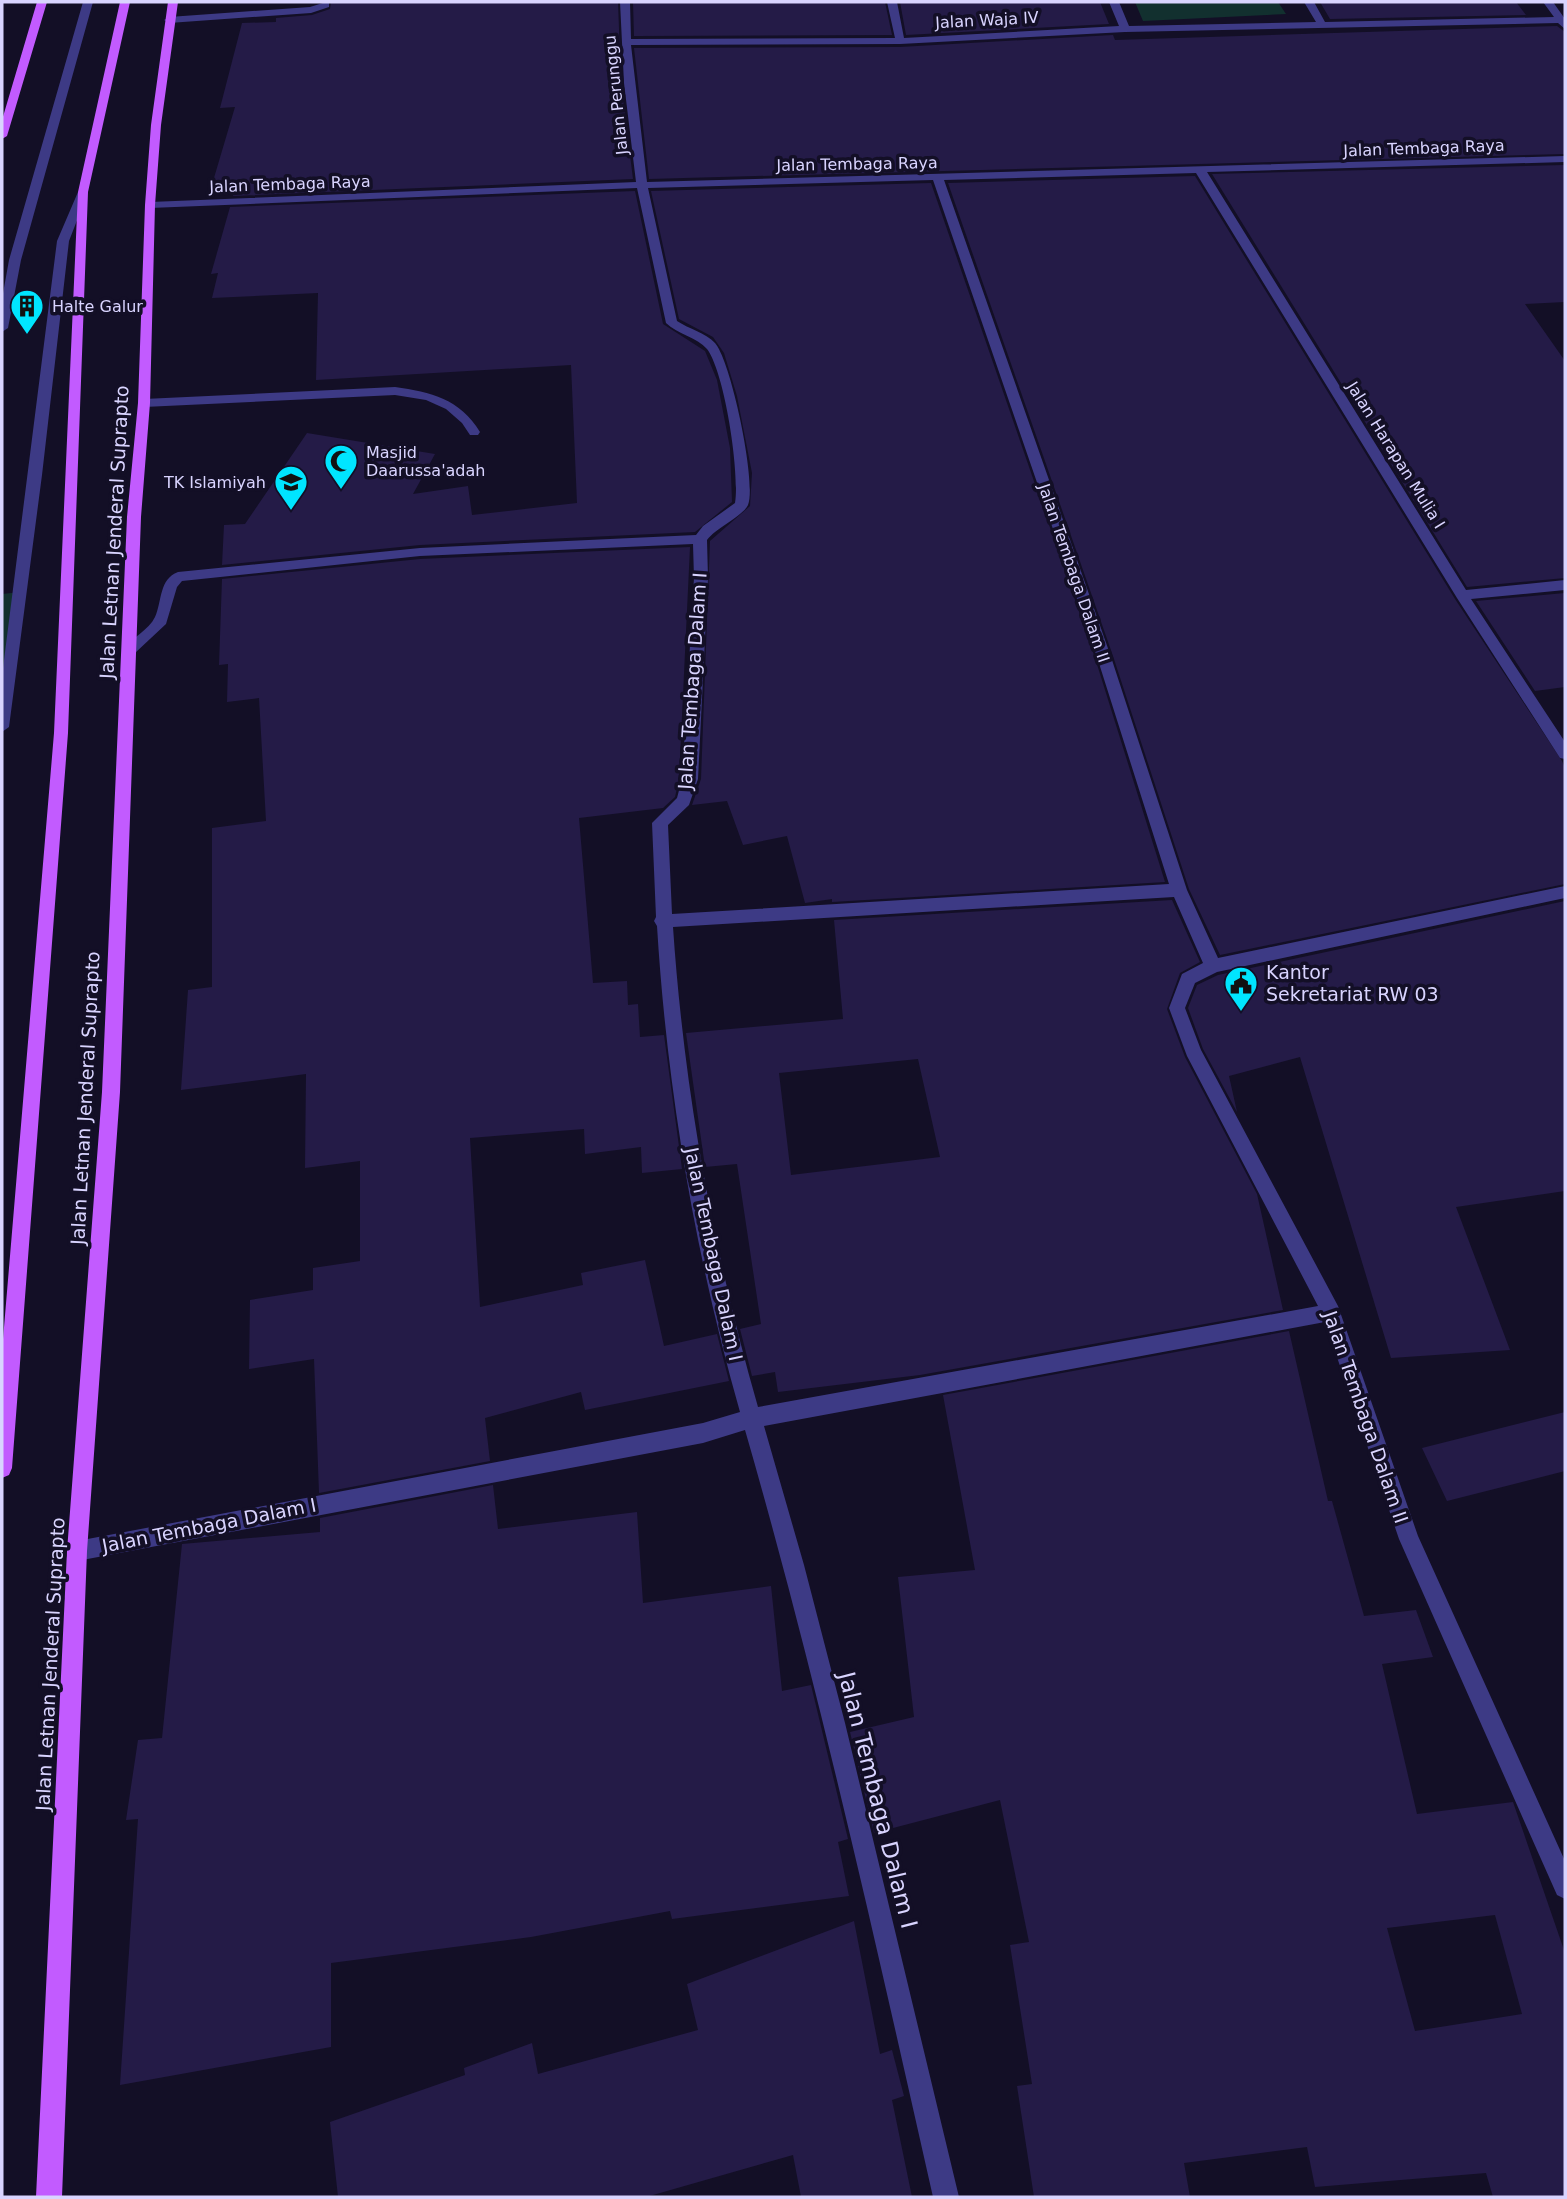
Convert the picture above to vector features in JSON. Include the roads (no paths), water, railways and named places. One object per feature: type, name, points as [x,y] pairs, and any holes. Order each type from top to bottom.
[{"type":"main road","points":[[2,136],[42,2]]},
{"type":"main road","points":[[2,1468],[61,733],[83,188],[125,2]]},
{"type":"main road","name":"Jalan Letnan Jenderal Suprapto","points":[[49,2197],[76,1551],[111,1092],[134,517],[144,403],[150,205],[173,2]]},
{"type":"street","points":[[2,328],[15,260],[88,2]]},
{"type":"street","name":"Jalan Perunggu","points":[[625,2],[625,42],[643,185]]},
{"type":"street","points":[[892,2],[900,41]]},
{"type":"street","points":[[1114,2],[1125,29]]},
{"type":"street","points":[[1309,2],[1321,23]]},
{"type":"street","points":[[1548,2],[1563,23]]},
{"type":"street","points":[[169,20],[311,10],[326,5]]},
{"type":"street","name":"Jalan Waja IV","points":[[625,42],[900,41],[1125,29],[1321,23],[1563,23]]},
{"type":"street","name":"Jalan Tembaga Raya","points":[[150,205],[643,185],[1201,172],[1565,159]]},
{"type":"street","name":"Jalan Harapan Mulia I","points":[[1201,172],[1462,595],[1565,754]]},
{"type":"street","name":"Jalan Tembaga Dalam II","points":[[938,178],[1104,657],[1180,890],[1213,966]]},
{"type":"street","points":[[130,650],[161,621],[170,586],[178,577],[420,552],[700,539],[708,529],[741,505],[744,481],[723,377],[711,346],[672,323],[643,185]]},
{"type":"street","points":[[2,727],[36,475],[63,241],[83,188]]},
{"type":"street","points":[[144,403],[395,391],[429,396],[447,403],[467,419],[474,432]]},
{"type":"street","name":"Jalan Tembaga Dalam I","points":[[700,539],[701,579],[690,779],[684,801],[660,823],[662,922],[691,1158],[726,1322],[876,1890],[946,2197]]},
{"type":"street","points":[[1462,595],[1565,585]]},
{"type":"street","points":[[662,922],[1180,890]]},
{"type":"street","name":"Jalan Tembaga Dalam II","points":[[1565,892],[1213,966],[1188,979],[1177,1008],[1193,1051],[1331,1312],[1409,1539],[1565,1887]]},
{"type":"street","name":"Jalan Tembaga Dalam I","points":[[76,1551],[703,1433],[753,1418],[1331,1312]]},
{"type":"place","name":"Halte Galur","points":[[27,336]]},
{"type":"place","name":"Masjid Daarussa'adah","points":[[341,491]]},
{"type":"place","name":"TK Islamiyah","points":[[291,512]]},
{"type":"place","name":"Kantor Sekretariat RW 03","points":[[1241,1013]]}]
